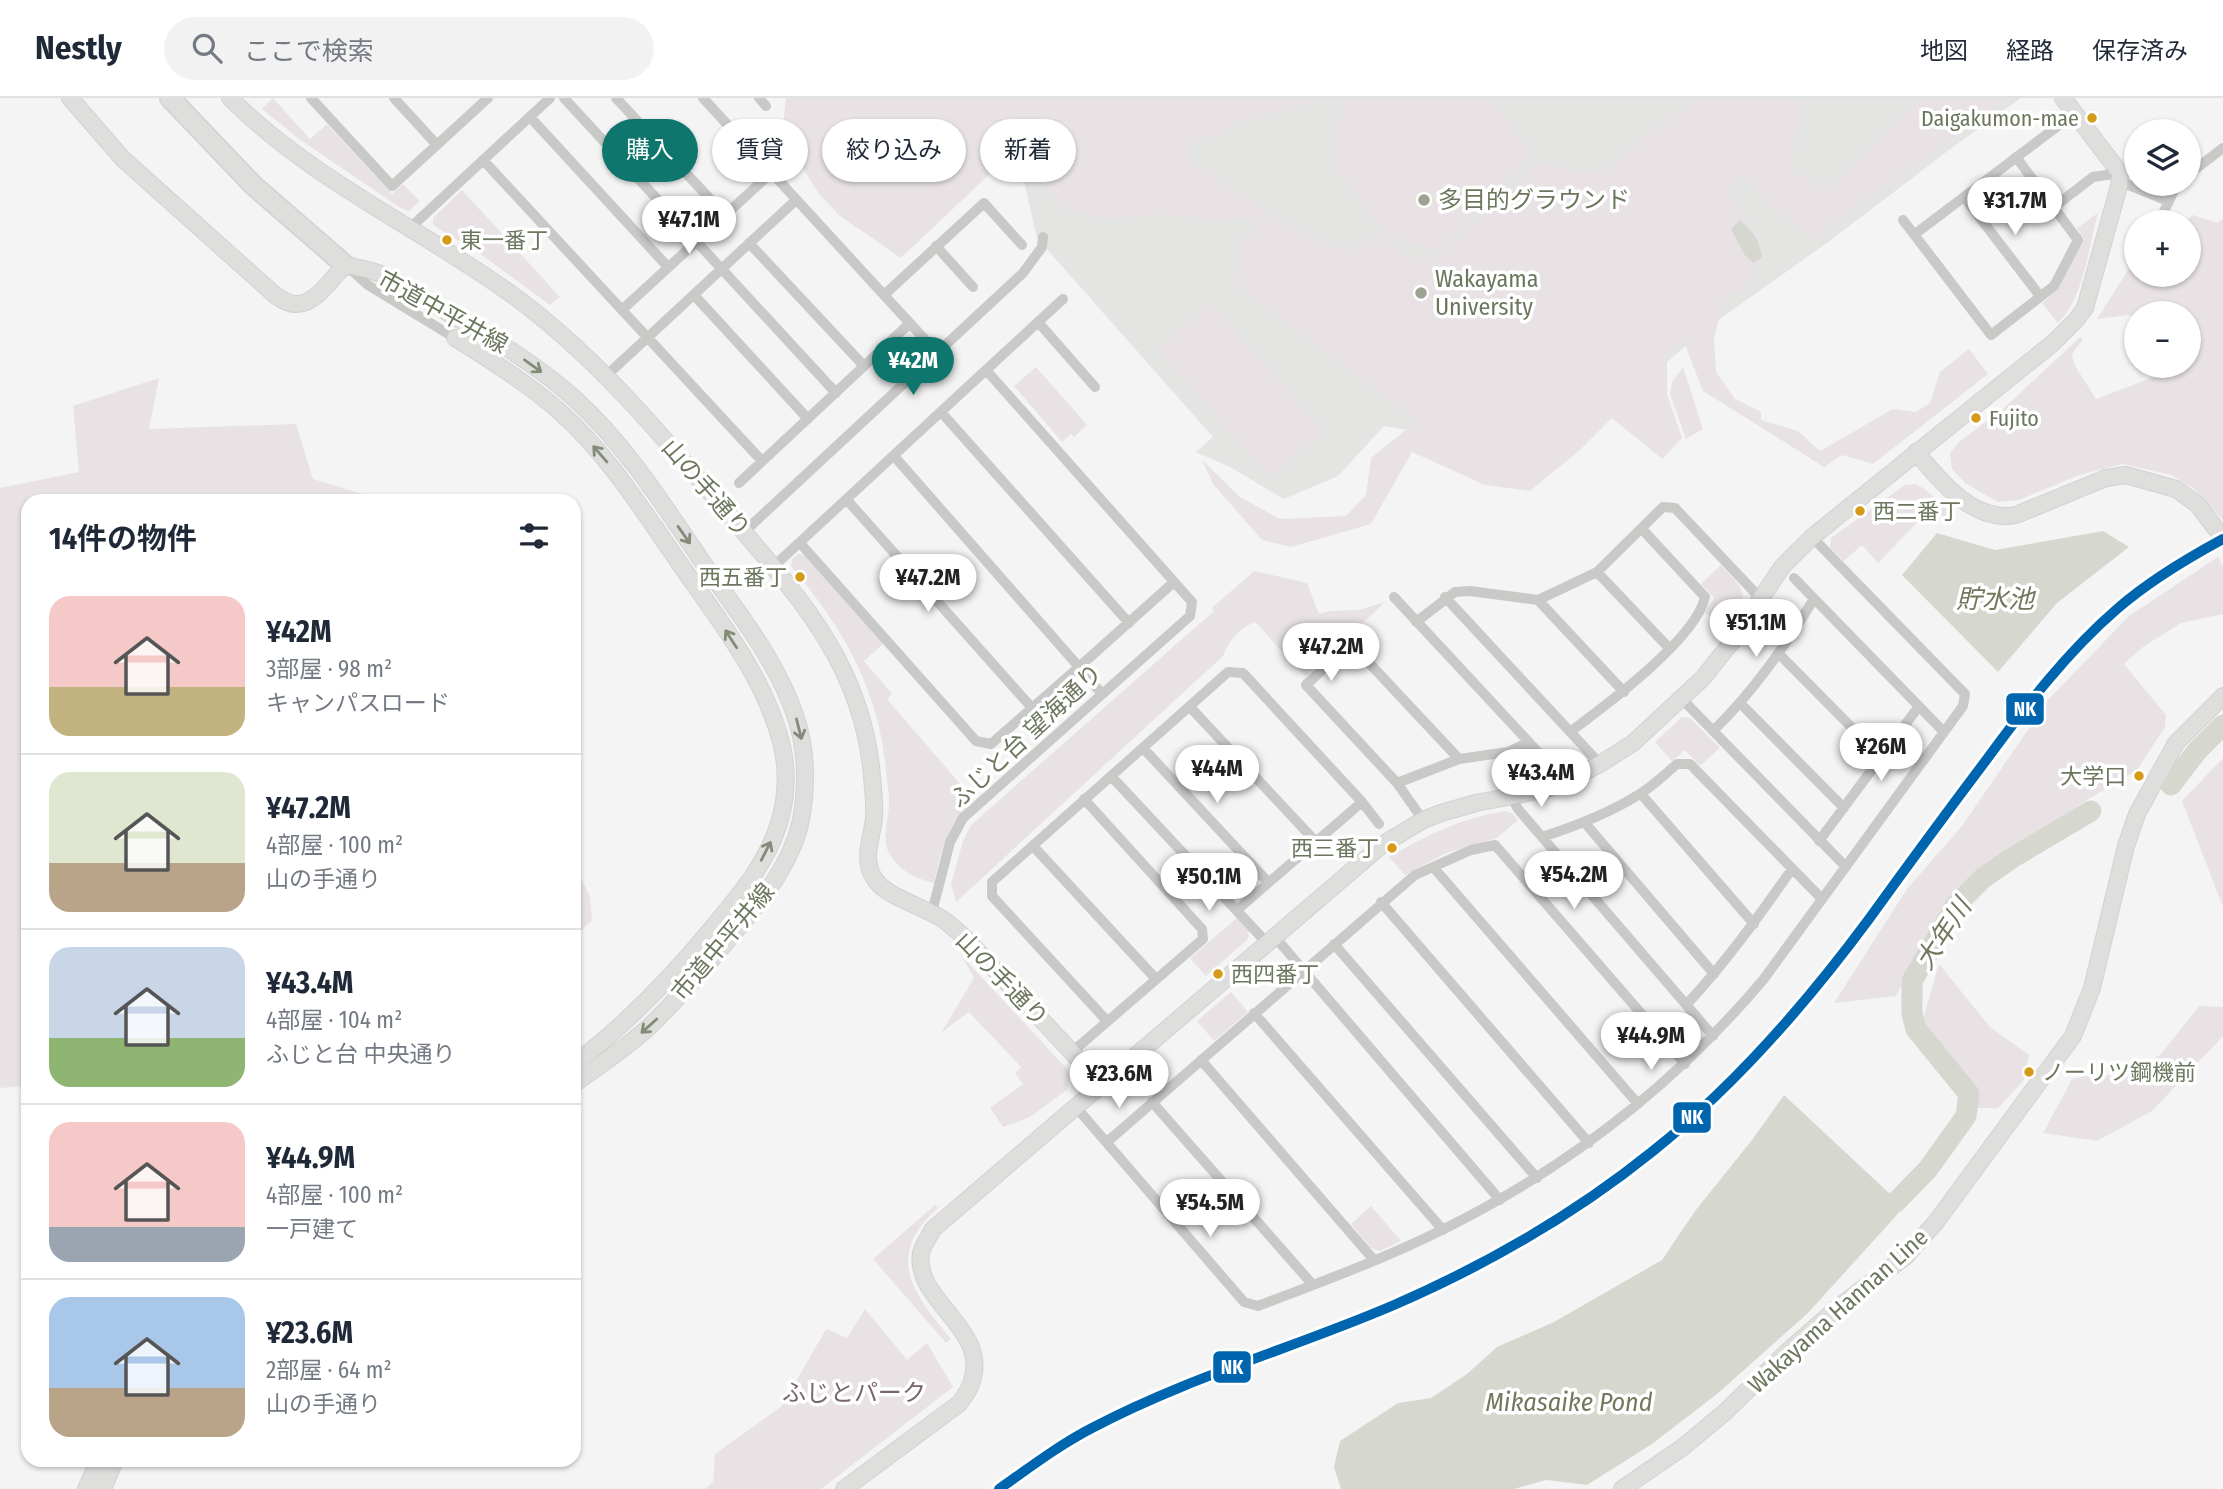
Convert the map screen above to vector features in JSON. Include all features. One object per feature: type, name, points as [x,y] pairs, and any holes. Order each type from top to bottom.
[{"type":"highway","points":[[170,98],[253,185],[345,265]]},
{"type":"street","points":[[70,98],[123,159],[275,295],[298,305],[309,301],[345,265]]},
{"type":"street","name":"山の手通り","points":[[230,98],[276,141],[317,172],[410,228],[520,300],[607,375],[773,567],[821,630],[844,669],[866,736],[872,775],[874,815],[867,860],[873,877],[890,893],[932,912],[970,943],[1101,1084]]},
{"type":"street","points":[[311,98],[392,186],[483,100]]},
{"type":"street","points":[[394,98],[437,145]]},
{"type":"street","points":[[410,228],[550,98]]},
{"type":"street","points":[[564,98],[836,393]]},
{"type":"street","points":[[616,98],[725,215]]},
{"type":"street","points":[[844,1489],[960,1403],[971,1385],[975,1366],[970,1346],[960,1326],[931,1290],[920,1268],[922,1251],[933,1229],[1382,845],[1423,820],[1476,803],[1543,790],[1600,764],[1633,743],[1682,699],[1731,643],[1782,567],[1812,537],[2053,343],[2077,319],[2090,295],[2120,177],[2063,98]]},
{"type":"street","points":[[710,100],[726,119]]},
{"type":"street","points":[[1914,234],[2075,113]]},
{"type":"street","points":[[530,117],[668,267]]},
{"type":"street","points":[[2201,165],[2223,148]]},
{"type":"street","points":[[1903,220],[1991,335],[2054,286],[2078,240],[2017,157]]},
{"type":"street","points":[[483,160],[762,461]]},
{"type":"street","points":[[2054,207],[2093,177],[2120,177],[2168,201]]},
{"type":"street","points":[[623,309],[761,182]]},
{"type":"street","points":[[779,182],[929,344]]},
{"type":"street","points":[[2164,210],[2171,196]]},
{"type":"street","points":[[1964,197],[2040,296]]},
{"type":"street","points":[[607,375],[796,200]]},
{"type":"street","points":[[884,295],[984,203],[1022,245]]},
{"type":"street","points":[[744,532],[1023,273],[1042,247],[1044,237]]},
{"type":"street","points":[[749,243],[864,366]]},
{"type":"street","points":[[936,246],[973,287]]},
{"type":"street","name":"市道中平井線","points":[[345,265],[368,285],[533,389],[576,428],[630,492],[729,634],[763,692],[775,720],[782,745],[785,785],[778,825],[753,875],[721,918],[660,988],[623,1024],[581,1058]]},
{"type":"street","name":"市道中平井線","points":[[345,265],[379,273],[517,354],[548,376],[600,424],[649,484],[745,623],[766,656],[795,715],[802,743],[804,798],[800,824],[774,881],[754,909],[675,1001],[623,1049],[581,1079]]},
{"type":"street","points":[[694,295],[808,419]]},
{"type":"street","points":[[773,567],[1063,299]]},
{"type":"street","points":[[1038,322],[1095,387]]},
{"type":"street","points":[[739,482],[910,323]]},
{"type":"street","points":[[800,543],[976,741],[991,744],[1174,582],[986,370]]},
{"type":"street","points":[[941,412],[1129,623]]},
{"type":"street","points":[[1916,452],[1945,484],[1986,514],[2002,518],[2016,515],[2106,478],[2126,475],[2176,489],[2198,505],[2216,529]]},
{"type":"street","points":[[894,456],[1102,694]]},
{"type":"street","points":[[846,500],[1032,708]]},
{"type":"street","points":[[1416,622],[1445,597],[1455,592],[1470,591],[1538,600],[1597,572],[1663,507],[1675,508],[1760,599]]},
{"type":"street","points":[[1570,732],[1624,692],[1669,648],[1703,607],[1705,597],[1642,529]]},
{"type":"street","points":[[1075,1106],[1244,1302],[1258,1306],[1443,1230],[1537,1178],[1588,1143],[1685,1063],[1763,980],[1963,706],[1965,694],[1812,537]]},
{"type":"street","points":[[1597,572],[1669,648]]},
{"type":"street","points":[[1794,578],[1944,732]]},
{"type":"street","name":"ふじと台 望海通り","points":[[932,912],[950,842],[963,818],[1190,616],[1192,602],[1174,582]]},
{"type":"street","points":[[1394,597],[1552,767]]},
{"type":"street","points":[[1445,597],[1600,764]]},
{"type":"street","points":[[1713,731],[1741,704],[1779,654],[1814,598]]},
{"type":"street","points":[[1538,600],[1624,692]]},
{"type":"street","points":[[1423,820],[1397,783],[1306,685],[1345,648],[1356,649],[1459,759]]},
{"type":"street","points":[[1779,654],[1880,756]]},
{"type":"street","points":[[1107,1021],[992,896],[992,882],[1228,673],[1242,673],[1362,802],[1379,824]]},
{"type":"street","name":"Wakayama Hannan Line","points":[[1622,1489],[1683,1447],[1724,1413],[1836,1309],[1906,1256],[1936,1222],[2073,1036],[2092,988],[2126,846],[2137,814],[2176,743],[2223,696]]},
{"type":"street","points":[[1682,699],[1846,867]]},
{"type":"street","points":[[1741,704],[1844,808]]},
{"type":"street","points":[[1819,841],[1919,706]]},
{"type":"street","points":[[1190,707],[1316,842]]},
{"type":"street","points":[[1397,783],[1459,759],[1508,752],[1529,742]]},
{"type":"street","points":[[1143,748],[1268,882]]},
{"type":"street","points":[[1542,837],[1585,823],[1641,794],[1677,764],[1690,764],[1822,900]]},
{"type":"street","points":[[1111,776],[1237,910],[1304,970],[1500,1200]]},
{"type":"street","points":[[1641,794],[1754,924]]},
{"type":"street","points":[[1511,796],[1518,809],[1713,1036]]},
{"type":"street","points":[[1072,1052],[1203,939],[1202,929],[1084,799]]},
{"type":"street","points":[[1237,910],[1362,802]]},
{"type":"street","points":[[1585,823],[1714,974]]},
{"type":"street","points":[[1107,1142],[1415,875],[1471,850],[1495,845],[1685,1063]]},
{"type":"street","points":[[1032,846],[1156,979]]},
{"type":"street","points":[[1434,868],[1638,1104]]},
{"type":"street","points":[[1687,1004],[1754,924],[1792,869]]},
{"type":"street","points":[[1381,902],[1588,1143]]},
{"type":"street","points":[[1334,944],[1537,1178]]},
{"type":"street","points":[[1254,1013],[1443,1230]]},
{"type":"street","points":[[1200,1060],[1374,1260]]},
{"type":"street","points":[[1152,1102],[1313,1285]]},
{"type":"street","points":[[86,1489],[96,1467]]},
{"type":"street","points":[[103,1489],[112,1467]]},
{"type":"shaded area","name":"Wakayama University","points":[[1062,98],[2021,98],[1827,243],[1704,330],[1567,449],[1450,437],[1384,426],[1338,476],[1284,499],[1230,467],[1196,452],[1213,437],[1037,238],[1024,182],[1076,182],[1076,119],[1037,119]]},
{"type":"green space","points":[[273,98],[310,139],[327,124],[392,194],[403,184],[420,201],[409,211],[399,207],[299,139],[262,109]]},
{"type":"green space","points":[[786,98],[1311,98],[1315,103],[1237,123],[1220,135],[1188,143],[1188,161],[1288,225],[1346,251],[1380,235],[1405,256],[1437,258],[1542,161],[1579,174],[1604,171],[1700,98],[1792,98],[1801,102],[1791,169],[1829,190],[1919,98],[2002,98],[1982,116],[1813,238],[1772,206],[1741,173],[1729,191],[1744,218],[1758,235],[1760,260],[1741,291],[1726,295],[1714,337],[1716,372],[1735,399],[1761,412],[1761,420],[1798,431],[1820,451],[1893,409],[1916,412],[1930,403],[1940,372],[1969,349],[1988,374],[1873,464],[1842,455],[1824,467],[1703,391],[1682,337],[1667,356],[1667,394],[1682,438],[1662,459],[1612,418],[1580,450],[1530,491],[1485,485],[1412,452],[1371,524],[1291,547],[1262,540],[1213,484],[1202,460],[1240,497],[1280,519],[1346,516],[1366,495],[1371,458],[1417,421],[1233,284],[1241,242],[1258,227],[1252,218],[1212,219],[1166,215],[1098,219],[1063,208],[1040,182],[1076,182],[1076,119],[980,119],[981,182],[901,258],[840,216],[819,194],[808,176],[808,119],[784,119]]},
{"type":"green space","name":"多目的グラウンド","points":[[1351,98],[1490,98],[1527,147],[1524,164],[1436,252],[1387,236],[1333,165],[1341,111]]},
{"type":"green space","points":[[462,190],[560,297],[550,305],[483,256],[433,225],[433,218]]},
{"type":"green space","points":[[2098,213],[2080,285],[2067,312],[2058,323],[2042,303],[2057,290],[2084,239],[2077,228]]},
{"type":"green space","points":[[2201,218],[2218,223],[2223,218],[2223,520],[2194,489],[2171,475],[2123,464],[2079,475],[2019,500],[1998,502],[1965,483],[1952,469],[1950,453],[1959,442],[2002,410],[2080,337],[2083,339],[2072,354],[2074,364],[2096,399],[2151,378],[2201,378],[2201,301],[2124,301],[2124,316],[2097,319],[2124,276],[2124,287],[2201,287]]},
{"type":"green space","points":[[1211,303],[1324,431],[1271,478],[1158,350]]},
{"type":"green space","points":[[1036,367],[1087,425],[1074,437],[1071,434],[1062,442],[1014,386]]},
{"type":"green space","points":[[1683,367],[1703,429],[1686,439],[1670,394],[1672,382]]},
{"type":"green space","points":[[159,378],[149,429],[296,424],[313,479],[362,494],[21,494],[21,1086],[0,1088],[0,488],[79,472],[73,406]]},
{"type":"green space","points":[[1915,484],[1954,513],[1951,520],[1929,510],[1878,563],[1862,545],[1844,561],[1830,548],[1831,538],[1905,485]]},
{"type":"green space","points":[[798,554],[806,555],[884,643],[864,661],[892,694],[887,699],[974,800],[957,819],[947,838],[934,883],[907,872],[896,863],[888,851],[888,791],[876,713],[867,686],[842,636],[791,566],[792,559]]},
{"type":"green space","points":[[2218,557],[2223,566],[2223,614],[2181,623],[2143,647],[2124,664],[2166,715],[2165,727],[2137,770],[2087,800],[1955,890],[1896,996],[1834,1003],[1907,889],[1962,826],[2049,699],[2129,616]]},
{"type":"green space","points":[[1721,565],[1743,594],[1739,607],[1726,627],[1704,612],[1714,598],[1701,584]]},
{"type":"green space","points":[[1254,571],[1307,583],[1319,614],[1359,610],[1385,602],[1306,677],[1255,622],[1244,628],[1231,640],[1223,656],[956,902],[951,884],[963,841],[971,825],[1214,611],[1212,608]]},
{"type":"green space","points":[[1682,717],[1690,718],[1720,748],[1700,766],[1685,750],[1672,761],[1655,742]]},
{"type":"green space","points":[[2223,758],[2223,907],[2182,801]]},
{"type":"green space","points":[[1505,811],[1518,820],[1497,838],[1446,853],[1405,875],[1389,857],[1445,828]]},
{"type":"green space","points":[[581,878],[590,897],[592,920],[581,931]]},
{"type":"green space","points":[[1237,918],[1249,931],[1248,939],[1206,976],[1190,958]]},
{"type":"green space","points":[[961,955],[1070,1072],[1068,1089],[1030,1117],[1003,1127],[990,1108],[1023,1084],[1015,1073],[1021,1067],[969,1012],[941,1033],[974,978]]},
{"type":"green space","points":[[1939,964],[1990,1027],[2029,1055],[2024,1080],[1998,1108],[1976,1108],[1947,1081],[1917,1040]]},
{"type":"green space","points":[[1231,992],[1248,1012],[1214,1041],[1197,1021]]},
{"type":"green space","points":[[2199,1006],[2223,1007],[2223,1036],[2152,1111],[2097,1141],[2043,1133],[2072,1079],[2098,1073],[2123,1079],[2161,1054]]},
{"type":"green space","points":[[935,1205],[938,1208],[921,1226],[912,1243],[908,1259],[916,1291],[951,1339],[946,1343],[873,1259]]},
{"type":"green space","points":[[1371,1206],[1401,1241],[1380,1251],[1371,1248],[1351,1224]]},
{"type":"green space","name":"ふじとパーク","points":[[865,1309],[907,1360],[927,1343],[953,1387],[821,1489],[705,1489],[713,1482],[715,1454],[782,1406],[826,1329],[847,1338]]},
{"type":"water","points":[[1740,220],[1752,232],[1760,246],[1762,258],[1753,263],[1744,254],[1731,229]]},
{"type":"water","name":"貯水池","points":[[2103,531],[2129,547],[2057,603],[1998,672],[1902,575],[1937,533],[1995,550]]},
{"type":"water","name":"Mikasaike Pond","points":[[1784,1095],[1904,1207],[1808,1313],[1717,1394],[1652,1444],[1587,1485],[1546,1480],[1514,1489],[1341,1489],[1334,1467],[1340,1441],[1398,1403],[1431,1398],[1467,1374],[1497,1347],[1554,1322],[1662,1260],[1695,1211]]},
{"type":"waterway","name":"大年川","points":[[2171,785],[2197,751],[2223,725]]},
{"type":"waterway","name":"大年川","points":[[1896,1202],[1928,1169],[1966,1116],[1969,1094],[1916,1029],[1912,1014],[1912,981],[1956,905],[1983,878],[2091,811]]},
{"type":"tunnel","points":[[2216,529],[2223,542]]},
{"type":"transit line","name":"NK","points":[[999,1489],[1068,1442],[1128,1410],[1203,1378],[1356,1321],[1462,1273],[1561,1217],[1653,1151],[1713,1099],[1795,1012],[1845,951],[2017,719],[2081,643],[2142,589],[2223,539]]},
{"type":"place","name":"Daigakumon-mae","points":[[2092,118]]},
{"type":"place","name":"多目的グラウンド","points":[[1424,200]]},
{"type":"place","name":"東一番丁","points":[[447,240]]},
{"type":"place","name":"Wakayama University","points":[[1421,293]]},
{"type":"place","name":"Fujito","points":[[1976,418]]},
{"type":"place","name":"西二番丁","points":[[1860,511]]},
{"type":"place","name":"西五番丁","points":[[800,577]]},
{"type":"place","name":"大学口","points":[[2139,776]]},
{"type":"place","name":"西三番丁","points":[[1392,848]]},
{"type":"place","name":"西四番丁","points":[[1218,974]]},
{"type":"place","name":"ノーリツ鋼機前","points":[[2029,1072]]}]
